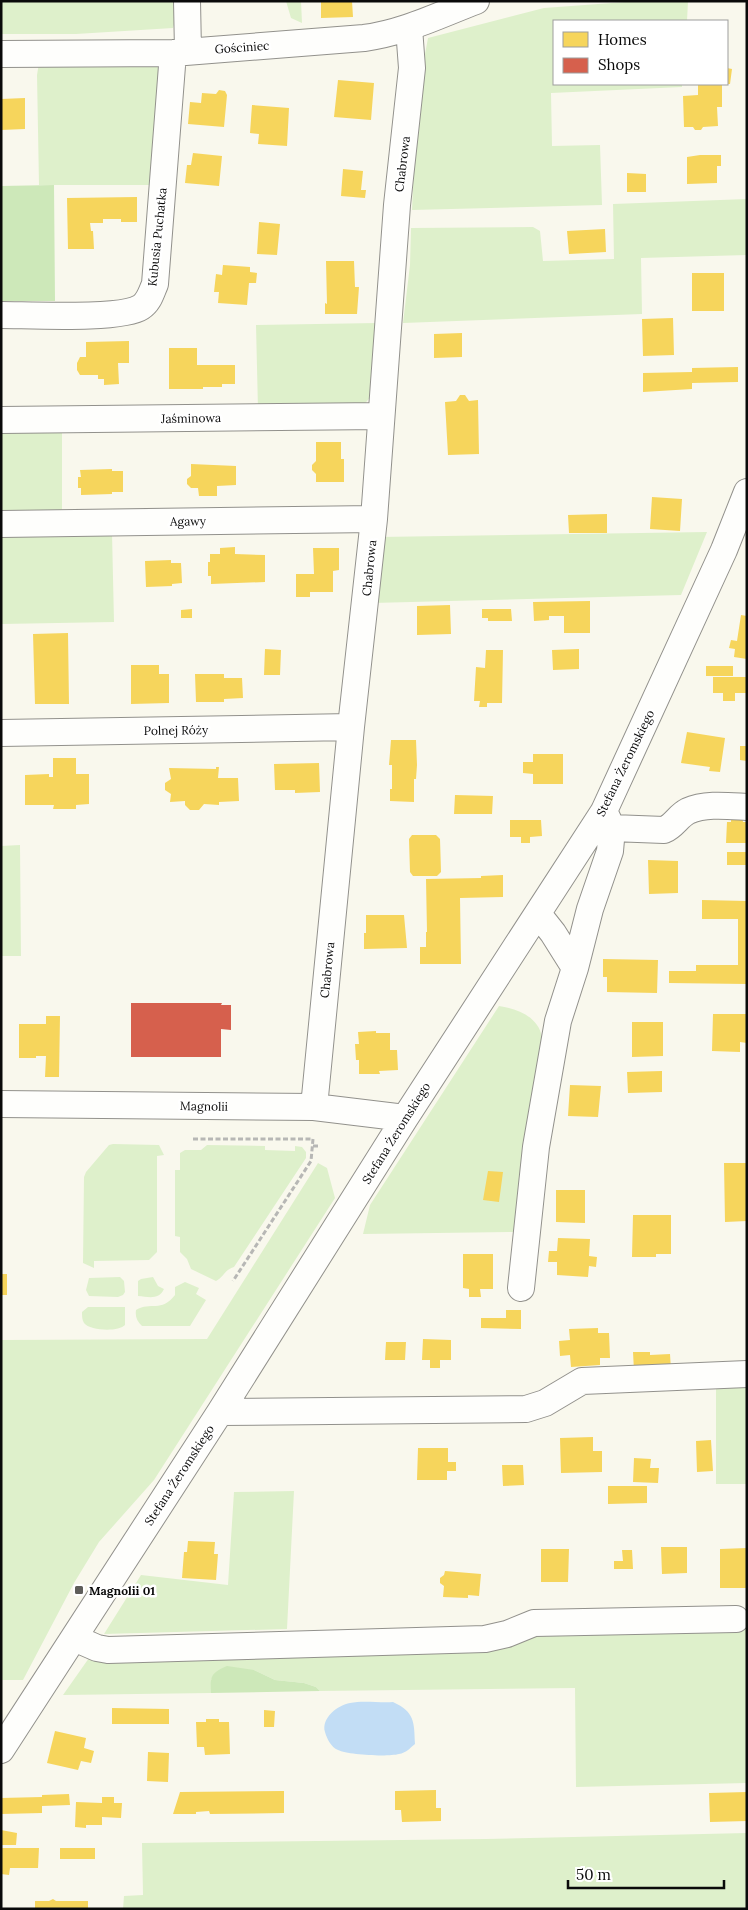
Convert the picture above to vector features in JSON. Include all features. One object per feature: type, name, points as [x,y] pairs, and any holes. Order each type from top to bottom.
[{"type":"street","name":"Kubusia Puchatka","points":[[1,315],[116,314],[134,310],[146,303],[155,284],[187,1]]},
{"type":"street","name":"Gościniec","points":[[1,54],[180,52],[364,38],[385,35],[409,28],[476,1]]},
{"type":"street","name":"Chabrowa","points":[[314,1107],[351,727],[374,519],[397,205],[412,68],[409,28]]},
{"type":"street","name":"Jaśminowa","points":[[1,420],[381,416]]},
{"type":"street","name":"Stefana Żeromskiego","points":[[1,1750],[220,1412],[405,1118],[538,914],[608,820],[747,492]]},
{"type":"street","name":"Agawy","points":[[1,524],[374,519]]},
{"type":"street","name":"Polnej Róży","points":[[1,733],[351,727]]},
{"type":"street","points":[[521,1288],[536,1147],[545,1087],[558,1021],[575,968],[590,909],[610,851],[608,820],[664,830],[671,827],[688,811],[707,806],[747,807]]},
{"type":"street","points":[[538,914],[554,933],[575,968]]},
{"type":"street","name":"Magnolii","points":[[1,1104],[314,1107],[405,1118]]},
{"type":"street","points":[[220,1412],[526,1410],[545,1403],[582,1381],[747,1374]]},
{"type":"street","points":[[74,1638],[108,1650],[485,1639],[507,1634],[534,1623],[736,1618]]},
{"type":"path","points":[[193,1139],[314,1139],[311,1161],[232,1281]]},
{"type":"path","points":[[313,1146],[319,1146]]},
{"type":"green space","points":[[1,1],[179,1],[179,7],[173,28],[76,34],[1,34]]},
{"type":"green space","points":[[286,1],[301,1],[302,23],[291,18]]},
{"type":"green space","points":[[639,1],[688,1],[687,20],[553,20],[553,85],[682,85],[682,87],[551,93],[552,146],[600,145],[602,205],[412,210],[417,97],[428,38],[544,8]]},
{"type":"green space","points":[[160,61],[151,185],[39,185],[37,75],[39,63]]},
{"type":"green space","points":[[54,185],[55,301],[1,301],[1,186]]},
{"type":"green space","points":[[747,199],[747,255],[641,258],[642,314],[403,323],[410,265],[411,228],[533,227],[540,231],[543,261],[614,259],[613,204]]},
{"type":"green space","points":[[377,323],[372,395],[362,407],[258,410],[256,325]]},
{"type":"green space","points":[[62,429],[62,515],[1,515],[1,430]]},
{"type":"green space","points":[[707,532],[681,595],[372,603],[379,537]]},
{"type":"green space","points":[[112,533],[114,622],[1,624],[1,535]]},
{"type":"green space","points":[[20,845],[21,956],[1,956],[1,846]]},
{"type":"green space","points":[[499,1006],[513,1009],[526,1015],[536,1024],[542,1037],[515,1232],[363,1234],[370,1205]]},
{"type":"green space","points":[[109,1145],[159,1145],[164,1155],[157,1156],[157,1252],[149,1260],[94,1261],[94,1268],[83,1263],[84,1177],[86,1172]]},
{"type":"green space","points":[[207,1145],[265,1146],[265,1150],[295,1151],[295,1146],[302,1147],[306,1152],[306,1158],[234,1267],[216,1281],[191,1269],[187,1259],[180,1252],[180,1237],[175,1236],[175,1170],[180,1170],[180,1153],[185,1150],[201,1150]]},
{"type":"green space","points":[[318,1163],[327,1168],[335,1198],[154,1480],[99,1542],[74,1583],[23,1680],[1,1680],[1,1340],[207,1339]]},
{"type":"green space","points":[[120,1277],[124,1281],[125,1292],[118,1297],[89,1296],[86,1290],[89,1278]]},
{"type":"green space","points":[[153,1277],[158,1286],[164,1289],[162,1293],[153,1297],[138,1296],[138,1281]]},
{"type":"green space","points":[[185,1282],[199,1288],[196,1294],[206,1300],[190,1326],[142,1326],[137,1319],[136,1310],[146,1306],[165,1304],[175,1295],[175,1287]]},
{"type":"green space","points":[[88,1307],[125,1307],[125,1325],[111,1330],[87,1326],[83,1321],[82,1312]]},
{"type":"green space","points":[[747,1380],[747,1484],[716,1484],[716,1382]]},
{"type":"green space","points":[[294,1491],[287,1629],[104,1634],[141,1575],[228,1585],[234,1492]]},
{"type":"green space","points":[[747,1628],[747,1783],[576,1787],[575,1688],[320,1691],[316,1687],[304,1683],[275,1680],[254,1670],[211,1679],[211,1693],[63,1695],[89,1658],[528,1633]]},
{"type":"green space","points":[[227,1666],[254,1670],[275,1680],[304,1683],[316,1687],[320,1691],[211,1693],[211,1679],[215,1673]]},
{"type":"green space","points":[[747,1833],[747,1909],[123,1909],[124,1896],[143,1895],[142,1843],[486,1839]]},
{"type":"water","points":[[355,1702],[393,1702],[406,1710],[412,1718],[415,1744],[406,1751],[399,1754],[368,1755],[343,1752],[333,1747],[324,1727],[328,1717],[340,1706]]},
{"type":"building: Homes","points":[[321,1],[352,1],[353,17],[321,18]]},
{"type":"building: Homes","points":[[728,68],[732,69],[730,84],[728,84]]},
{"type":"building: Homes","points":[[338,80],[374,83],[371,120],[334,117]]},
{"type":"building: Homes","points":[[698,85],[722,85],[722,107],[717,107],[718,126],[703,127],[701,130],[695,130],[693,127],[684,127],[683,96],[698,95]]},
{"type":"building: Homes","points":[[219,90],[225,91],[227,95],[224,127],[188,124],[190,102],[201,103],[202,93],[216,94]]},
{"type":"building: Homes","points":[[25,98],[25,129],[1,130],[1,99]]},
{"type":"building: Homes","points":[[252,105],[289,108],[287,146],[258,144],[259,134],[250,133]]},
{"type":"building: Homes","points":[[193,153],[222,156],[219,186],[185,183],[187,165],[191,165]]},
{"type":"building: Homes","points":[[721,155],[721,166],[717,166],[717,183],[687,184],[687,157]]},
{"type":"building: Homes","points":[[343,169],[363,171],[361,190],[366,190],[365,198],[341,196]]},
{"type":"building: Homes","points":[[627,173],[646,174],[646,192],[627,192]]},
{"type":"building: Homes","points":[[137,197],[137,222],[121,222],[121,219],[103,219],[103,223],[90,223],[91,231],[93,231],[94,249],[68,249],[67,198]]},
{"type":"building: Homes","points":[[259,222],[280,224],[277,255],[257,254]]},
{"type":"building: Homes","points":[[605,229],[606,252],[569,254],[567,231]]},
{"type":"building: Homes","points":[[326,261],[354,261],[355,287],[359,287],[357,314],[325,314],[325,303],[327,304]]},
{"type":"building: Homes","points":[[223,265],[250,267],[250,272],[257,273],[256,283],[249,283],[247,305],[218,303],[219,292],[214,292],[216,274],[222,275]]},
{"type":"building: Homes","points":[[692,273],[724,273],[724,311],[692,311]]},
{"type":"building: Homes","points":[[673,318],[674,355],[643,356],[642,319]]},
{"type":"building: Homes","points":[[462,333],[462,357],[434,358],[434,334]]},
{"type":"building: Homes","points":[[129,341],[129,363],[118,363],[119,384],[104,385],[104,379],[98,379],[98,375],[80,375],[77,370],[77,363],[80,357],[86,357],[86,342]]},
{"type":"building: Homes","points":[[169,348],[197,348],[197,365],[235,365],[235,384],[222,384],[222,387],[203,387],[203,389],[169,389]]},
{"type":"building: Homes","points":[[738,367],[738,382],[692,383],[692,389],[643,392],[643,373],[692,372],[692,368]]},
{"type":"building: Homes","points":[[460,395],[465,395],[469,401],[478,400],[479,454],[448,455],[445,402],[456,401]]},
{"type":"building: Homes","points":[[316,442],[341,442],[341,459],[344,459],[344,482],[316,482],[316,474],[312,470],[312,465],[316,461]]},
{"type":"building: Homes","points":[[191,464],[236,466],[236,485],[217,486],[217,496],[199,496],[198,488],[191,488],[187,484],[187,479],[191,476]]},
{"type":"building: Homes","points":[[112,469],[112,471],[123,471],[123,492],[81,495],[81,488],[78,488],[78,477],[81,477],[80,470]]},
{"type":"building: Homes","points":[[652,497],[682,499],[680,531],[650,529]]},
{"type":"building: Homes","points":[[607,514],[607,533],[569,533],[568,515]]},
{"type":"building: Homes","points":[[235,547],[235,554],[265,555],[265,582],[211,584],[211,576],[208,576],[210,554],[220,554],[220,548]]},
{"type":"building: Homes","points":[[313,548],[339,548],[339,570],[333,571],[333,592],[310,592],[310,597],[296,597],[296,574],[314,574]]},
{"type":"building: Homes","points":[[171,560],[171,563],[181,563],[182,583],[172,584],[172,586],[146,587],[145,561]]},
{"type":"building: Homes","points":[[590,601],[590,633],[564,633],[564,616],[549,616],[549,620],[534,621],[533,602]]},
{"type":"building: Homes","points":[[450,605],[451,634],[417,635],[417,606]]},
{"type":"building: Homes","points":[[192,609],[192,618],[181,618],[181,610]]},
{"type":"building: Homes","points":[[482,609],[511,609],[512,621],[488,621],[488,618],[482,618]]},
{"type":"building: Homes","points":[[741,615],[747,616],[747,659],[734,657],[735,649],[729,648],[731,640],[737,641]]},
{"type":"building: Homes","points":[[68,633],[69,704],[35,704],[33,634]]},
{"type":"building: Homes","points":[[265,649],[281,650],[280,675],[264,675]]},
{"type":"building: Homes","points":[[579,649],[579,669],[553,670],[552,650]]},
{"type":"building: Homes","points":[[486,650],[503,650],[502,703],[487,703],[487,707],[479,707],[480,701],[474,701],[476,667],[485,668]]},
{"type":"building: Homes","points":[[131,665],[159,665],[159,674],[169,674],[169,703],[131,704]]},
{"type":"building: Homes","points":[[706,666],[733,666],[733,676],[706,676]]},
{"type":"building: Homes","points":[[195,674],[224,674],[224,678],[242,678],[243,698],[224,699],[224,702],[196,702]]},
{"type":"building: Homes","points":[[713,677],[747,677],[747,693],[735,693],[735,701],[723,701],[723,693],[713,693]]},
{"type":"building: Homes","points":[[687,732],[725,738],[720,772],[709,771],[710,767],[681,763]]},
{"type":"building: Homes","points":[[391,740],[416,740],[417,765],[416,779],[414,779],[414,802],[390,801],[390,789],[392,789],[392,765],[389,765]]},
{"type":"building: Homes","points":[[740,746],[747,746],[747,761],[740,760]]},
{"type":"building: Homes","points":[[533,754],[563,754],[563,784],[533,784],[533,774],[523,773],[523,762],[533,762]]},
{"type":"building: Homes","points":[[53,758],[76,758],[76,774],[89,774],[89,804],[76,805],[76,809],[53,809],[54,805],[25,805],[25,775],[49,774],[49,777],[53,777]]},
{"type":"building: Homes","points":[[319,763],[320,792],[295,793],[295,790],[275,790],[274,764]]},
{"type":"building: Homes","points":[[216,767],[219,767],[218,778],[238,778],[239,801],[219,802],[219,805],[204,804],[199,810],[190,810],[185,805],[185,801],[170,802],[171,794],[165,790],[165,783],[171,779],[169,768],[216,769]]},
{"type":"building: Homes","points":[[455,795],[493,796],[492,814],[454,814]]},
{"type":"building: Homes","points":[[731,817],[742,817],[743,822],[747,822],[747,843],[726,843],[727,822],[731,822]]},
{"type":"building: Homes","points":[[510,820],[541,820],[542,836],[530,837],[530,843],[521,843],[521,837],[510,837]]},
{"type":"building: Homes","points":[[412,835],[436,835],[440,839],[441,872],[437,876],[413,876],[410,872],[409,839]]},
{"type":"building: Homes","points":[[727,852],[747,852],[747,865],[727,865]]},
{"type":"building: Homes","points":[[648,860],[678,861],[678,893],[649,894]]},
{"type":"building: Homes","points":[[503,875],[503,897],[460,898],[461,964],[420,964],[420,947],[426,947],[426,879],[481,878],[481,876]]},
{"type":"building: Homes","points":[[702,900],[747,901],[747,984],[669,983],[669,971],[696,971],[696,965],[738,965],[738,919],[702,919]]},
{"type":"building: Homes","points":[[366,915],[404,915],[407,948],[364,949]]},
{"type":"building: Homes","points":[[603,959],[658,960],[657,993],[607,992],[607,977],[603,977]]},
{"type":"building: Homes","points":[[713,1014],[747,1014],[747,1043],[740,1042],[740,1052],[712,1051]]},
{"type":"building: Homes","points":[[46,1016],[60,1016],[59,1077],[45,1077],[46,1056],[19,1058],[19,1024],[46,1024]]},
{"type":"building: Homes","points":[[632,1022],[663,1022],[663,1056],[632,1057]]},
{"type":"building: Homes","points":[[376,1031],[376,1033],[390,1033],[390,1050],[397,1050],[398,1070],[379,1071],[380,1074],[359,1074],[359,1060],[356,1060],[355,1044],[359,1044],[358,1032]]},
{"type":"building: Homes","points":[[662,1071],[662,1092],[628,1093],[627,1072]]},
{"type":"building: Homes","points":[[570,1085],[601,1086],[598,1117],[568,1116]]},
{"type":"building: Homes","points":[[724,1163],[747,1163],[747,1221],[725,1222]]},
{"type":"building: Homes","points":[[488,1171],[503,1172],[499,1202],[483,1200]]},
{"type":"building: Homes","points":[[556,1190],[585,1190],[585,1223],[556,1222]]},
{"type":"building: Homes","points":[[633,1215],[671,1215],[671,1254],[656,1254],[656,1257],[632,1257]]},
{"type":"building: Homes","points":[[558,1238],[590,1239],[589,1256],[597,1257],[596,1267],[589,1266],[588,1277],[557,1275],[557,1262],[548,1262],[549,1251],[557,1251]]},
{"type":"building: Homes","points":[[463,1254],[493,1254],[493,1289],[480,1289],[481,1297],[469,1297],[469,1289],[463,1288]]},
{"type":"building: Homes","points":[[1,1274],[7,1274],[7,1295],[1,1295]]},
{"type":"building: Homes","points":[[506,1310],[521,1310],[521,1329],[481,1328],[481,1318],[506,1318]]},
{"type":"building: Homes","points":[[598,1328],[598,1333],[609,1333],[610,1358],[600,1358],[600,1365],[571,1367],[570,1355],[560,1356],[559,1341],[570,1340],[569,1329]]},
{"type":"building: Homes","points":[[423,1339],[451,1340],[451,1360],[440,1360],[440,1368],[430,1368],[430,1360],[422,1360]]},
{"type":"building: Homes","points":[[386,1342],[406,1342],[405,1360],[385,1360]]},
{"type":"building: Homes","points":[[633,1352],[650,1352],[650,1355],[670,1354],[671,1370],[634,1371]]},
{"type":"building: Homes","points":[[593,1437],[593,1451],[602,1451],[602,1472],[561,1473],[560,1438]]},
{"type":"building: Homes","points":[[711,1440],[713,1471],[697,1472],[696,1441]]},
{"type":"building: Homes","points":[[418,1448],[448,1448],[448,1462],[456,1462],[456,1471],[447,1471],[447,1480],[417,1480]]},
{"type":"building: Homes","points":[[634,1458],[651,1459],[650,1468],[659,1468],[658,1483],[633,1482]]},
{"type":"building: Homes","points":[[502,1465],[523,1465],[524,1485],[503,1486]]},
{"type":"building: Homes","points":[[608,1486],[647,1486],[647,1503],[608,1504]]},
{"type":"building: Homes","points":[[188,1541],[215,1542],[214,1554],[218,1554],[216,1580],[182,1578],[184,1552],[187,1552]]},
{"type":"building: Homes","points":[[661,1547],[687,1547],[687,1573],[662,1574]]},
{"type":"building: Homes","points":[[747,1548],[747,1588],[720,1588],[720,1549]]},
{"type":"building: Homes","points":[[541,1549],[569,1549],[568,1582],[541,1582]]},
{"type":"building: Homes","points":[[622,1550],[632,1550],[633,1569],[614,1569],[614,1561],[623,1561]]},
{"type":"building: Homes","points":[[445,1571],[481,1574],[479,1596],[468,1595],[468,1598],[443,1597],[444,1586],[440,1583],[440,1578],[444,1575]]},
{"type":"building: Homes","points":[[112,1708],[169,1709],[169,1724],[112,1724]]},
{"type":"building: Homes","points":[[264,1710],[275,1711],[274,1727],[264,1727]]},
{"type":"building: Homes","points":[[206,1719],[219,1719],[219,1722],[229,1722],[230,1754],[205,1755],[204,1747],[197,1747],[196,1722],[206,1722]]},
{"type":"building: Homes","points":[[55,1731],[86,1738],[84,1748],[94,1751],[91,1763],[81,1761],[78,1770],[47,1763]]},
{"type":"building: Homes","points":[[148,1752],[169,1753],[168,1782],[147,1781]]},
{"type":"building: Homes","points":[[436,1790],[436,1808],[441,1808],[441,1821],[402,1822],[401,1810],[395,1810],[395,1791]]},
{"type":"building: Homes","points":[[284,1791],[284,1813],[210,1814],[209,1811],[196,1812],[196,1814],[173,1814],[180,1792]]},
{"type":"building: Homes","points":[[747,1792],[747,1821],[710,1822],[709,1793]]},
{"type":"building: Homes","points":[[69,1794],[70,1805],[42,1806],[42,1813],[1,1814],[1,1798]]},
{"type":"building: Homes","points":[[102,1797],[114,1797],[114,1803],[122,1803],[121,1818],[102,1817],[102,1825],[86,1825],[86,1828],[75,1827],[76,1802],[102,1803]]},
{"type":"building: Homes","points":[[1,1830],[17,1833],[16,1845],[1,1845]]},
{"type":"building: Homes","points":[[1,1848],[39,1848],[38,1868],[10,1868],[9,1875],[1,1874]]},
{"type":"building: Homes","points":[[60,1848],[95,1848],[95,1859],[60,1859]]},
{"type":"building: Homes","points":[[53,1899],[56,1901],[88,1901],[88,1909],[35,1909],[35,1901],[49,1901]]},
{"type":"building: Shops","points":[[131,1003],[222,1003],[221,1005],[231,1005],[231,1030],[221,1029],[221,1057],[131,1057]]},
{"type":"place","name":"Magnolii 01","points":[[79,1590]]}]
